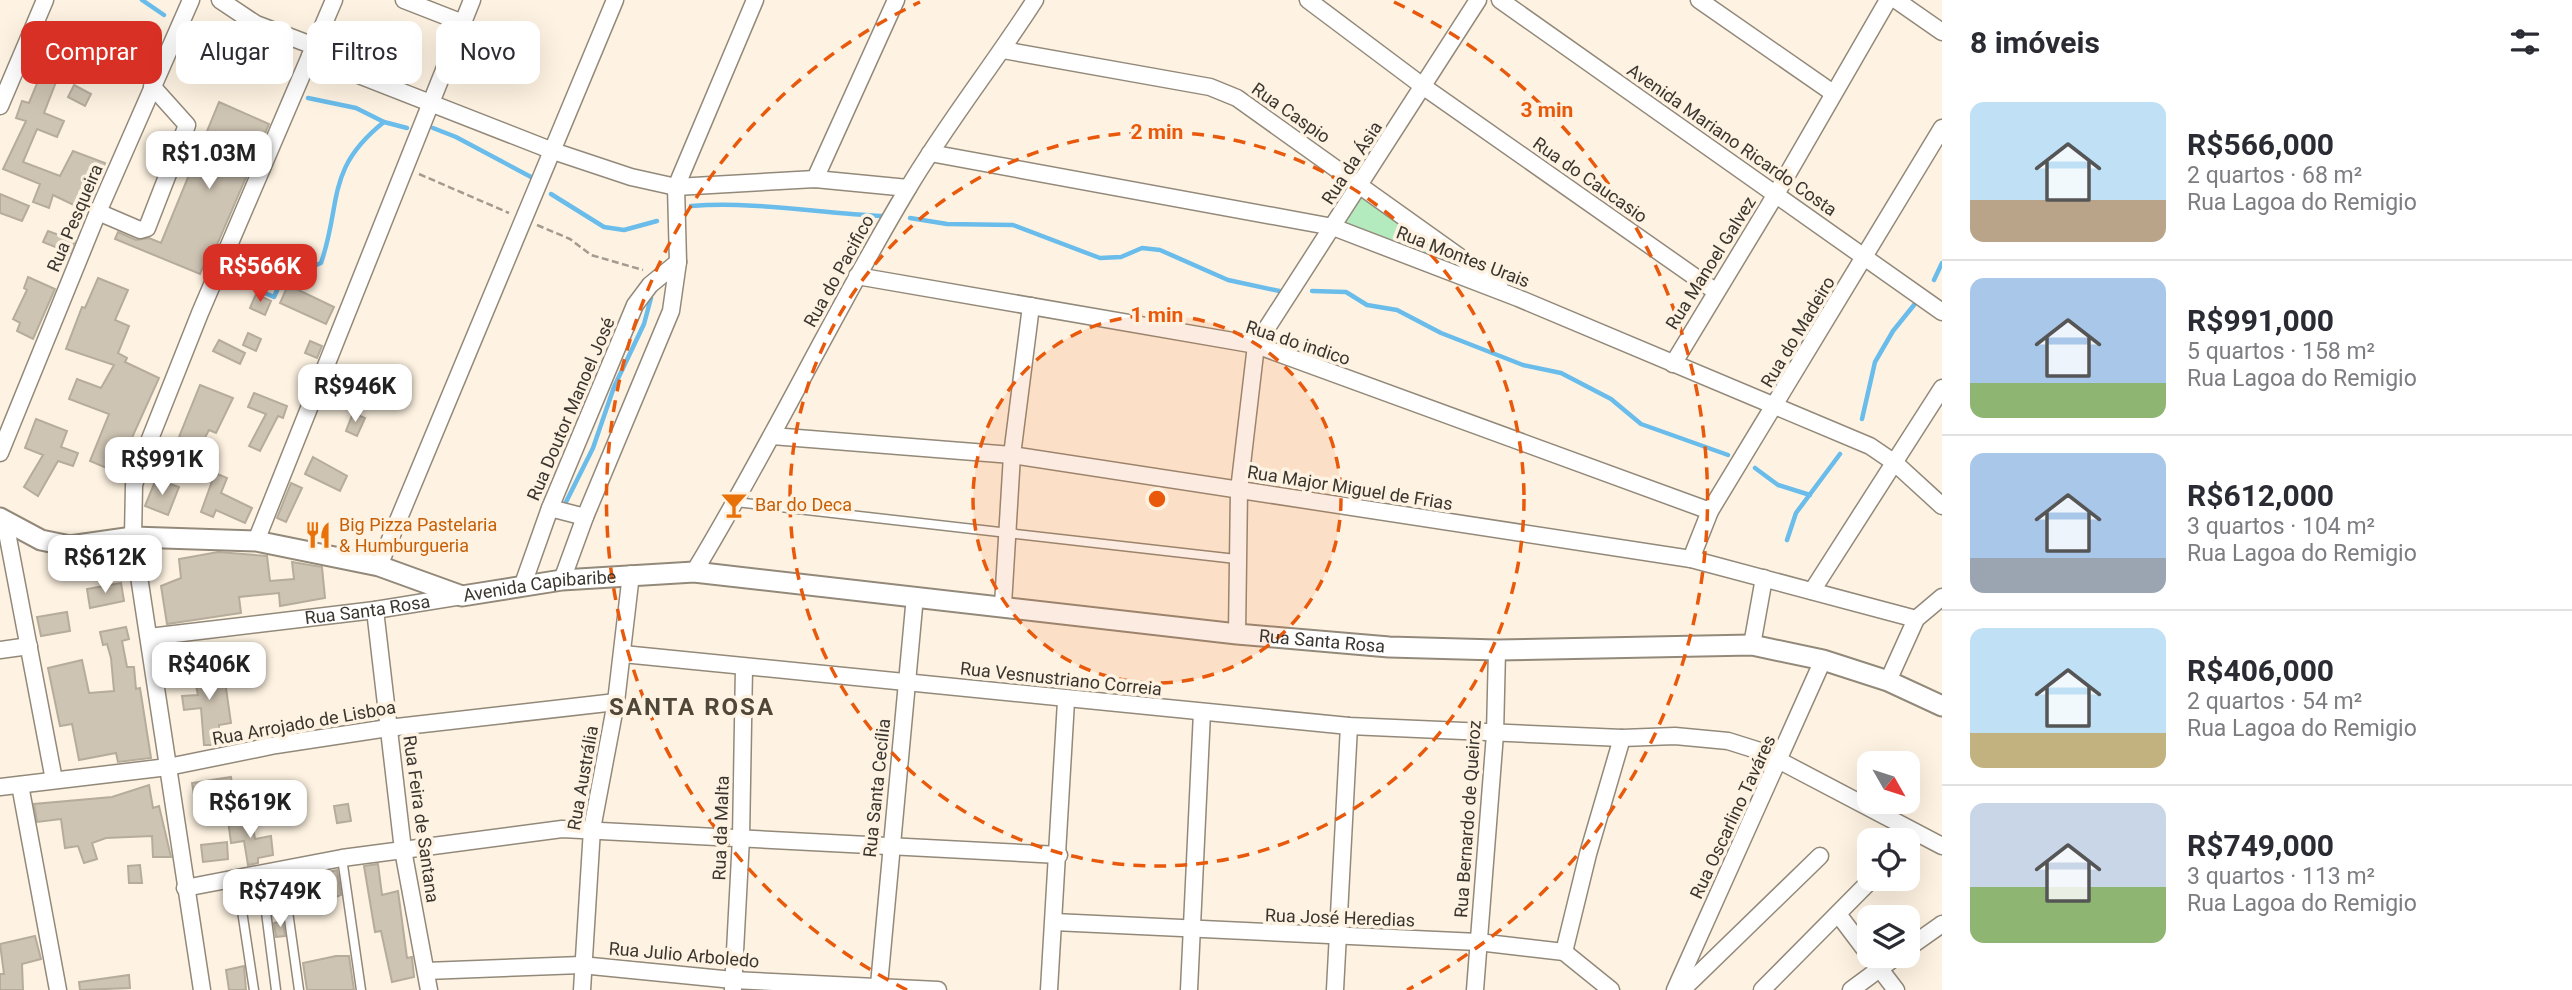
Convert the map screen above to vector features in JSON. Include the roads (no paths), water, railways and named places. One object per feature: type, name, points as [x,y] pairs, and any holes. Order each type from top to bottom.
[{"type":"street","points":[[0,106],[45,0]]},
{"type":"street","name":"Rua Pesqueira","points":[[0,453],[98,212],[191,0]]},
{"type":"street","points":[[220,0],[256,24],[307,49]]},
{"type":"street","points":[[325,21],[334,0]]},
{"type":"street","points":[[404,0],[458,21]]},
{"type":"street","points":[[464,21],[472,0]]},
{"type":"street","points":[[379,566],[615,0]]},
{"type":"street","points":[[562,580],[584,517],[671,311],[678,262],[676,187],[755,0]]},
{"type":"street","points":[[816,179],[896,0]]},
{"type":"street","name":"Rua do Pacifico","points":[[694,572],[736,502],[857,276],[908,188],[1035,0]]},
{"type":"street","name":"Rua do Caucasio","points":[[1308,0],[1424,87],[1715,291]]},
{"type":"street","name":"Rua da Ásia","points":[[1256,345],[1478,0]]},
{"type":"street","name":"Avenida Mariano Ricardo Costa","points":[[1500,0],[1942,312]]},
{"type":"street","points":[[1699,0],[1833,93]]},
{"type":"street","name":"Rua Manoel Galvez","points":[[1673,363],[1776,194],[1888,0]]},
{"type":"street","points":[[1896,0],[1942,32]]},
{"type":"street","name":"Rua Caspio","points":[[1003,50],[1210,87],[1248,104],[1518,298]]},
{"type":"street","points":[[202,990],[133,537],[131,513],[134,485],[200,313],[307,63]]},
{"type":"street","points":[[387,84],[553,151],[631,177],[676,187],[816,179],[908,188]]},
{"type":"street","points":[[256,541],[440,84]]},
{"type":"street","points":[[98,212],[140,230],[147,228],[187,125],[152,86]]},
{"type":"street","name":"Rua do Madeiro","points":[[1691,559],[1710,511],[1942,128]]},
{"type":"street","name":"Rua Montes Urais","points":[[930,153],[1333,227],[1518,298],[1774,408],[1843,434],[1895,463],[1942,506]]},
{"type":"street","name":"Rua Doutor Manoel José","points":[[522,587],[550,508],[635,305],[650,285],[678,262]]},
{"type":"street","name":"Rua do indico","points":[[857,276],[1256,345],[1710,511]]},
{"type":"street","points":[[1003,605],[1012,455],[1031,306]]},
{"type":"street","points":[[1237,634],[1239,491],[1256,345]]},
{"type":"street","points":[[1812,591],[1942,388]]},
{"type":"street","name":"Rua Major Miguel de Frias","points":[[772,436],[1012,455],[1691,559],[1812,591],[1942,618]]},
{"type":"street","points":[[550,508],[584,517]]},
{"type":"street","points":[[2,520],[54,780]]},
{"type":"street","name":"Avenida Capibaribe","points":[[2,520],[41,540],[70,546],[133,537],[256,541],[379,566],[462,596],[562,580],[694,572]]},
{"type":"street","name":"Rua Santa Rosa","points":[[694,572],[1003,605],[1237,634],[1389,647],[1497,650],[1752,645],[1823,660],[1888,681],[1942,706]]},
{"type":"street","name":"Rua Austrália","points":[[582,990],[581,965],[592,829],[616,702],[631,574]]},
{"type":"street","points":[[1752,645],[1764,578]]},
{"type":"street","name":"Rua Santa Rosa","points":[[149,638],[375,610],[462,596]]},
{"type":"street","name":"Rua Santa Cecília","points":[[889,987],[890,846],[915,596]]},
{"type":"street","points":[[1888,681],[1922,614],[1942,597]]},
{"type":"street","name":"Rua Feira de Santana","points":[[375,610],[404,850],[429,990]]},
{"type":"street","points":[[0,650],[29,646]]},
{"type":"street","name":"Rua Bernardo de Queiroz","points":[[1475,990],[1495,734],[1497,650]]},
{"type":"street","name":"Rua Vesnustriano Correia","points":[[623,654],[1066,701],[1349,726],[1622,738],[1675,736],[1728,741],[1780,761],[1893,828]]},
{"type":"street","name":"Rua Oscarlino Taváres","points":[[1675,990],[1823,660]]},
{"type":"street","name":"Rua da Malta","points":[[733,985],[741,838],[744,667]]},
{"type":"street","points":[[1049,990],[1066,701]]},
{"type":"street","name":"Rua Arrojado de Lisboa","points":[[0,787],[168,767],[276,745],[388,727],[616,702]]},
{"type":"street","points":[[1189,990],[1202,712]]},
{"type":"street","points":[[1335,990],[1349,726]]},
{"type":"street","points":[[1611,990],[1564,952],[1622,738]]},
{"type":"street","points":[[20,785],[58,990]]},
{"type":"street","points":[[185,888],[342,858],[562,829],[1059,855]]},
{"type":"street","name":"Rua Vesnustriano Correia","points":[[1920,841],[1942,846]]},
{"type":"street","points":[[1682,990],[1819,856]]},
{"type":"street","points":[[1762,990],[1860,891]]},
{"type":"street","points":[[1838,914],[1857,939]]},
{"type":"street","name":"Rua José Heredias","points":[[1055,922],[1478,942],[1564,952]]},
{"type":"street","points":[[1920,940],[1942,924]]},
{"type":"street","name":"Rua Julio Arboledo","points":[[426,971],[581,965],[733,985],[938,990]]},
{"type":"street","points":[[1851,990],[1866,968]]},
{"type":"street","points":[[1879,968],[1896,990]]},
{"type":"lane","points":[[736,502],[1236,558]]},
{"type":"lane","points":[[342,858],[361,990]]},
{"type":"lane","points":[[282,869],[299,990]]},
{"type":"lane","points":[[261,873],[276,990]]},
{"type":"lane","points":[[237,878],[254,990]]},
{"type":"waterway","points":[[142,0],[164,15]]},
{"type":"waterway","points":[[308,98],[356,108],[384,122],[407,128]]},
{"type":"waterway","points":[[229,277],[274,297],[282,279],[321,263],[344,171],[365,139],[384,122]]},
{"type":"waterway","points":[[433,128],[456,137],[531,177]]},
{"type":"waterway","points":[[551,194],[604,227],[624,230],[657,221]]},
{"type":"waterway","points":[[691,206],[762,206],[882,216]]},
{"type":"waterway","points":[[910,218],[947,224],[1013,225],[1100,258],[1121,257],[1142,248],[1160,250],[1228,280],[1284,292]]},
{"type":"waterway","points":[[1934,280],[1942,263]]},
{"type":"waterway","points":[[1312,291],[1346,292],[1367,305],[1397,310],[1441,333],[1523,365],[1561,373],[1611,399],[1641,424],[1728,455]]},
{"type":"waterway","points":[[566,502],[593,448],[614,387],[644,324],[651,298]]},
{"type":"waterway","points":[[1862,419],[1875,362],[1893,331],[1914,305]]},
{"type":"waterway","points":[[1787,540],[1796,513],[1840,454]]},
{"type":"waterway","points":[[1755,468],[1778,485],[1810,495]]},
{"type":"place","name":"Bar do Deca","points":[[734,505]]},
{"type":"place","name":"Big Pizza Pastelaria & Humburgueria","points":[[318,535]]},
{"type":"district","name":"SANTA ROSA","points":[[692,707]]}]
